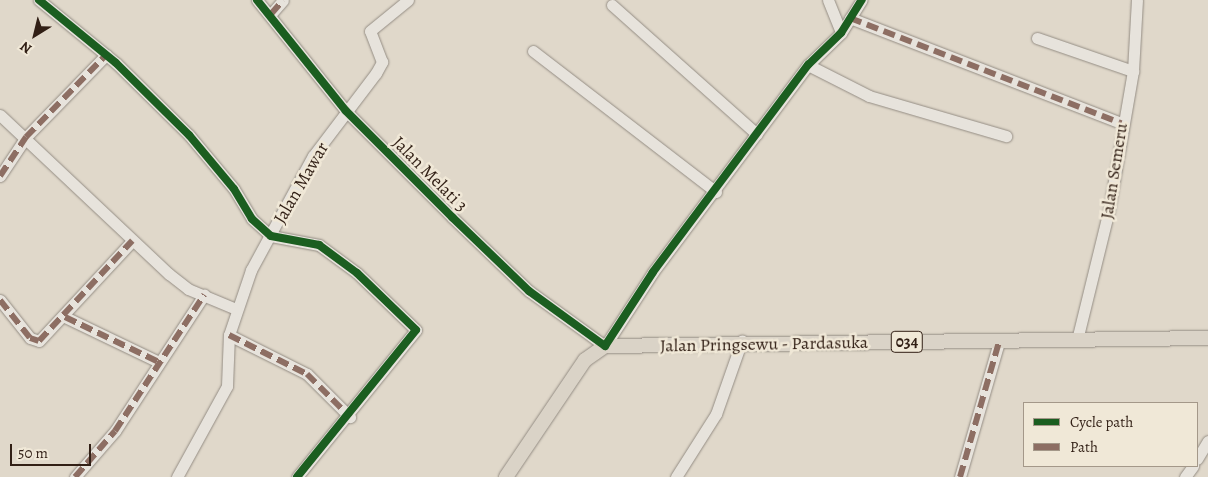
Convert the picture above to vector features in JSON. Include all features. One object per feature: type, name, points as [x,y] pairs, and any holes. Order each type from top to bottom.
[{"type":"main road","name":"Jalan Pringsewu - Pardasuka","points":[[605,346],[742,340],[999,342],[1208,338]]},
{"type":"main road","points":[[506,477],[585,360],[605,346]]},
{"type":"street","points":[[39,0],[106,55],[209,156],[252,219],[271,236],[319,245],[357,273],[416,330],[350,417],[296,477]]},
{"type":"street","name":"Jalan Melati 3","points":[[257,0],[271,14],[346,111],[529,291],[605,346]]},
{"type":"street","points":[[271,14],[283,0]]},
{"type":"street","name":"Jalan Mawar","points":[[177,477],[226,386],[229,335],[236,309],[271,236],[313,156],[382,62],[370,31],[408,0]]},
{"type":"street","points":[[828,0],[841,33]]},
{"type":"street","points":[[605,346],[653,272],[716,192],[808,65],[841,33],[862,0]]},
{"type":"street","name":"Jalan Semeru","points":[[1077,340],[1109,210],[1121,123],[1133,71],[1137,0]]},
{"type":"street","points":[[612,5],[757,134]]},
{"type":"street","points":[[850,18],[1121,123]]},
{"type":"street","points":[[1037,38],[1133,71]]},
{"type":"street","points":[[533,51],[716,192]]},
{"type":"street","points":[[0,176],[26,137],[106,55]]},
{"type":"street","points":[[808,65],[869,96],[1006,136]]},
{"type":"street","points":[[0,115],[26,137],[132,241],[188,289],[236,309]]},
{"type":"street","points":[[0,300],[30,338],[39,341],[65,317],[132,241]]},
{"type":"street","points":[[75,477],[115,431],[204,295]]},
{"type":"street","points":[[65,317],[159,362]]},
{"type":"street","points":[[229,335],[307,374],[350,417]]},
{"type":"street","points":[[676,477],[716,414],[742,340]]},
{"type":"street","points":[[960,477],[999,342]]},
{"type":"street","points":[[1198,457],[1208,441]]},
{"type":"marked path","points":[[271,14],[283,0]]},
{"type":"marked path","points":[[850,18],[1121,123]]},
{"type":"marked path","points":[[0,176],[26,137],[106,55]]},
{"type":"marked path","points":[[0,300],[30,338],[39,341],[132,241]]},
{"type":"marked path","points":[[75,477],[115,431],[204,295]]},
{"type":"marked path","points":[[65,317],[159,362]]},
{"type":"marked path","points":[[229,335],[307,374],[350,417]]},
{"type":"marked path","points":[[960,477],[999,342]]},
{"type":"cycle path","points":[[39,0],[116,63],[189,135],[234,189],[252,219],[271,236],[319,245],[357,273],[416,330],[297,477]]},
{"type":"cycle path","points":[[257,0],[346,111],[452,217],[529,291],[605,346],[653,272],[808,65],[841,33],[862,0]]}]
